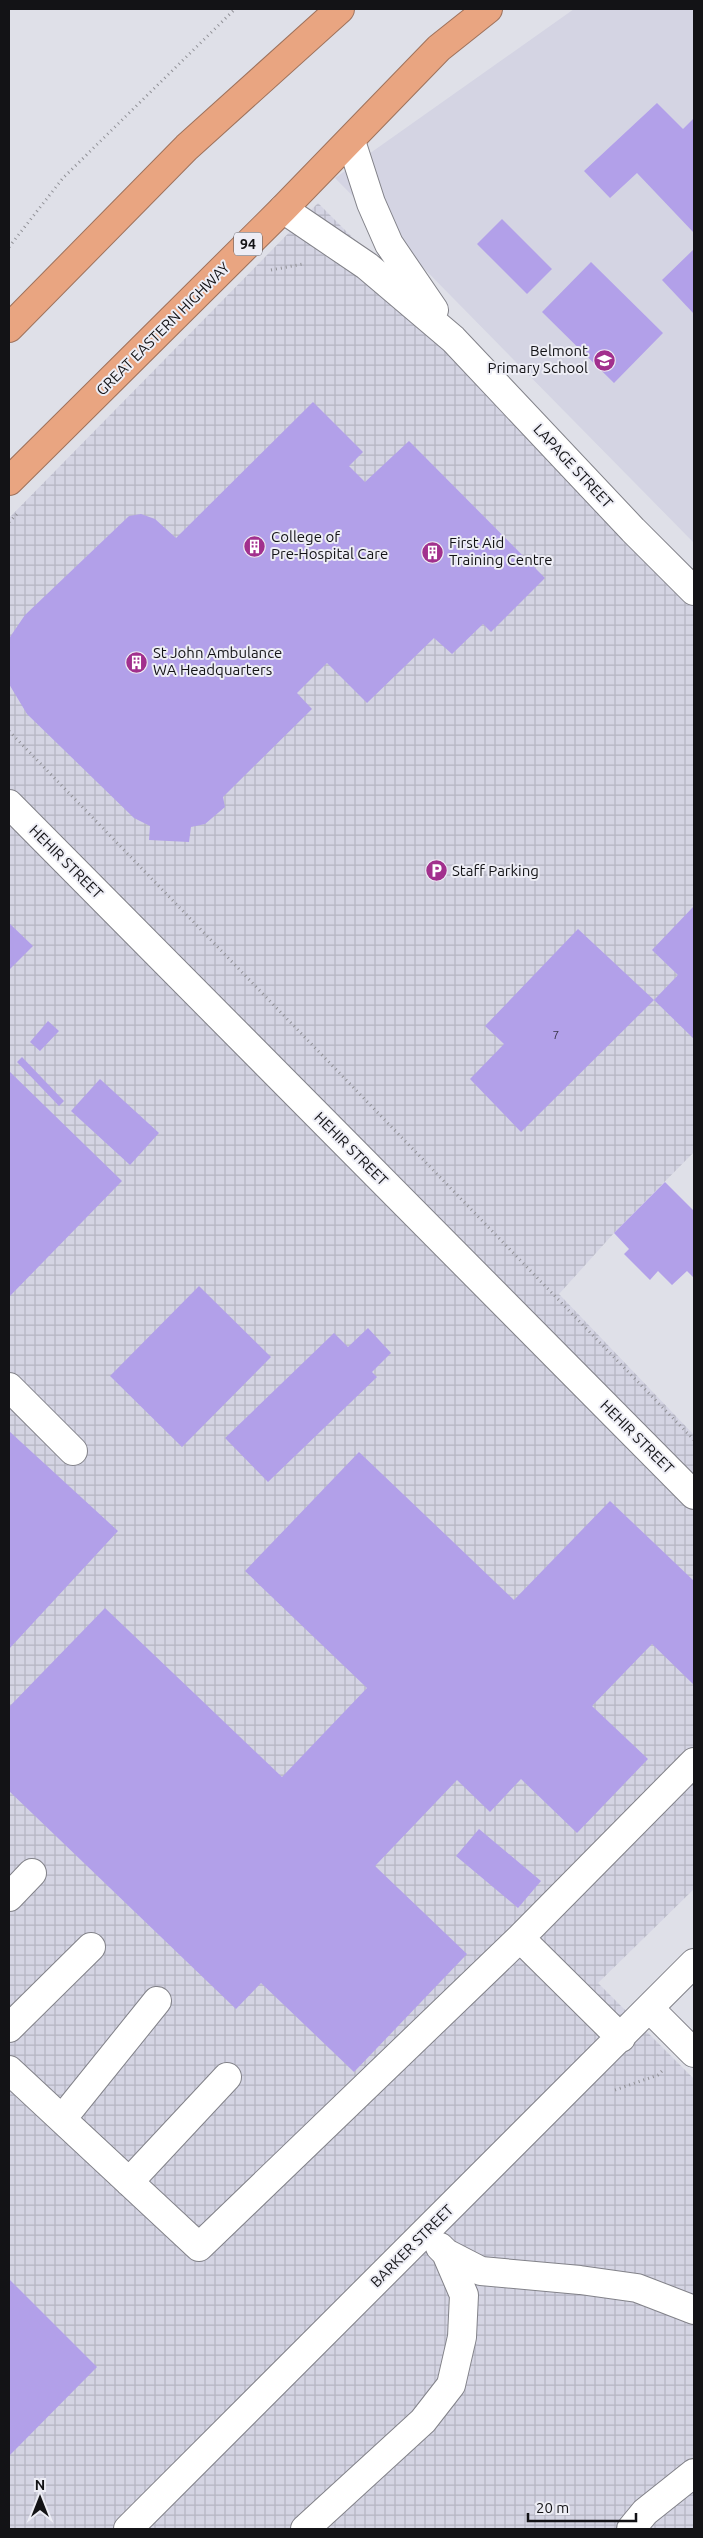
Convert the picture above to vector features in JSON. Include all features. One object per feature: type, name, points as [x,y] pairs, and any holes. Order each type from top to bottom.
[{"type":"highway","points":[[9,328],[187,147],[340,9]]},
{"type":"highway","name":"GREAT EASTERN HIGHWAY","points":[[9,481],[351,141],[439,48],[488,9]]},
{"type":"street","name":"LAPAGE STREET","points":[[351,141],[371,203],[390,244],[454,339]]},
{"type":"street","name":"LAPAGE STREET","points":[[283,209],[367,266],[454,339],[633,530],[694,591]]},
{"type":"street","name":"HEHIR STREET","points":[[9,804],[694,1495]]},
{"type":"street","points":[[9,1387],[73,1451]]},
{"type":"street","points":[[9,2070],[199,2248],[520,1938],[694,1762]]},
{"type":"street","points":[[9,1897],[32,1873]]},
{"type":"street","points":[[520,1938],[621,2038]]},
{"type":"street","points":[[9,2028],[91,1947]]},
{"type":"street","name":"BARKER STREET","points":[[128,2529],[694,1963]]},
{"type":"street","points":[[62,2119],[157,2001]]},
{"type":"street","points":[[650,2009],[694,2052]]},
{"type":"street","points":[[129,2182],[227,2077]]},
{"type":"street","points":[[425,2233],[446,2253],[481,2271],[580,2280],[637,2288],[694,2310]]},
{"type":"street","points":[[305,2529],[423,2421],[452,2385],[462,2337],[464,2295],[446,2253]]},
{"type":"street","points":[[631,2529],[645,2512],[694,2473]]},
{"type":"path","points":[[9,247],[63,178],[235,9]]},
{"type":"path","points":[[9,731],[694,1440]]},
{"type":"shaded area","name":"Belmont Primary School","points":[[574,9],[694,9],[694,543],[335,178]]},
{"type":"shaded area","points":[[318,203],[694,580],[694,1152],[614,1233],[559,1294],[694,1435],[694,1889],[598,1983],[694,2079],[694,2529],[9,2529],[9,518]]},
{"type":"building","points":[[657,103],[683,129],[694,118],[694,233],[637,173],[610,198],[584,171]]},
{"type":"building","points":[[502,219],[552,269],[527,294],[477,244]]},
{"type":"building","points":[[694,249],[694,314],[662,280]]},
{"type":"building","points":[[591,262],[663,333],[614,383],[542,312]]},
{"type":"building","points":[[313,402],[363,452],[349,466],[365,482],[409,441],[545,578],[491,632],[483,624],[452,654],[434,638],[367,703],[327,663],[297,693],[312,709],[223,797],[225,807],[205,824],[191,827],[189,842],[149,840],[150,826],[134,818],[27,714],[9,684],[10,637],[25,615],[129,516],[141,514],[155,519],[176,538]]},
{"type":"building","points":[[694,906],[694,1039],[654,1000],[678,975],[652,950]]},
{"type":"building","points":[[9,923],[33,946],[9,970]]},
{"type":"building","points":[[578,929],[654,1000],[521,1132],[470,1079],[504,1044],[485,1026]]},
{"type":"building","points":[[48,1021],[59,1031],[40,1051],[30,1042]]},
{"type":"building","points":[[22,1057],[64,1101],[59,1106],[17,1062]]},
{"type":"building","points":[[9,1071],[122,1181],[9,1297]]},
{"type":"building","points":[[100,1079],[159,1133],[130,1165],[71,1111]]},
{"type":"building","points":[[665,1182],[694,1211],[694,1278],[687,1271],[672,1285],[658,1271],[650,1280],[624,1254],[629,1249],[614,1233]]},
{"type":"building","points":[[199,1286],[271,1357],[182,1447],[110,1376]]},
{"type":"building","points":[[368,1328],[391,1353],[372,1372],[377,1377],[268,1482],[225,1438],[334,1333],[348,1347]]},
{"type":"building","points":[[9,1431],[118,1531],[9,1649]]},
{"type":"building","points":[[359,1452],[514,1600],[610,1501],[694,1581],[694,1685],[652,1644],[592,1706],[648,1759],[577,1833],[521,1779],[490,1812],[457,1780],[375,1866],[467,1954],[354,2072],[261,1983],[236,2009],[9,1791],[9,1707],[105,1608],[282,1777],[367,1688],[245,1571]]},
{"type":"building","points":[[479,1829],[541,1881],[518,1908],[456,1856]]},
{"type":"building","points":[[9,2279],[97,2367],[9,2456]]},
{"type":"place","name":"Belmont Primary School","points":[[604,360]]},
{"type":"place","name":"College of Pre-Hospital Care","points":[[255,546]]},
{"type":"place","name":"First Aid Training Centre","points":[[433,552]]},
{"type":"place","name":"St John Ambulance WA Headquarters","points":[[137,662]]},
{"type":"place","name":"Staff Parking","points":[[436,871]]}]
